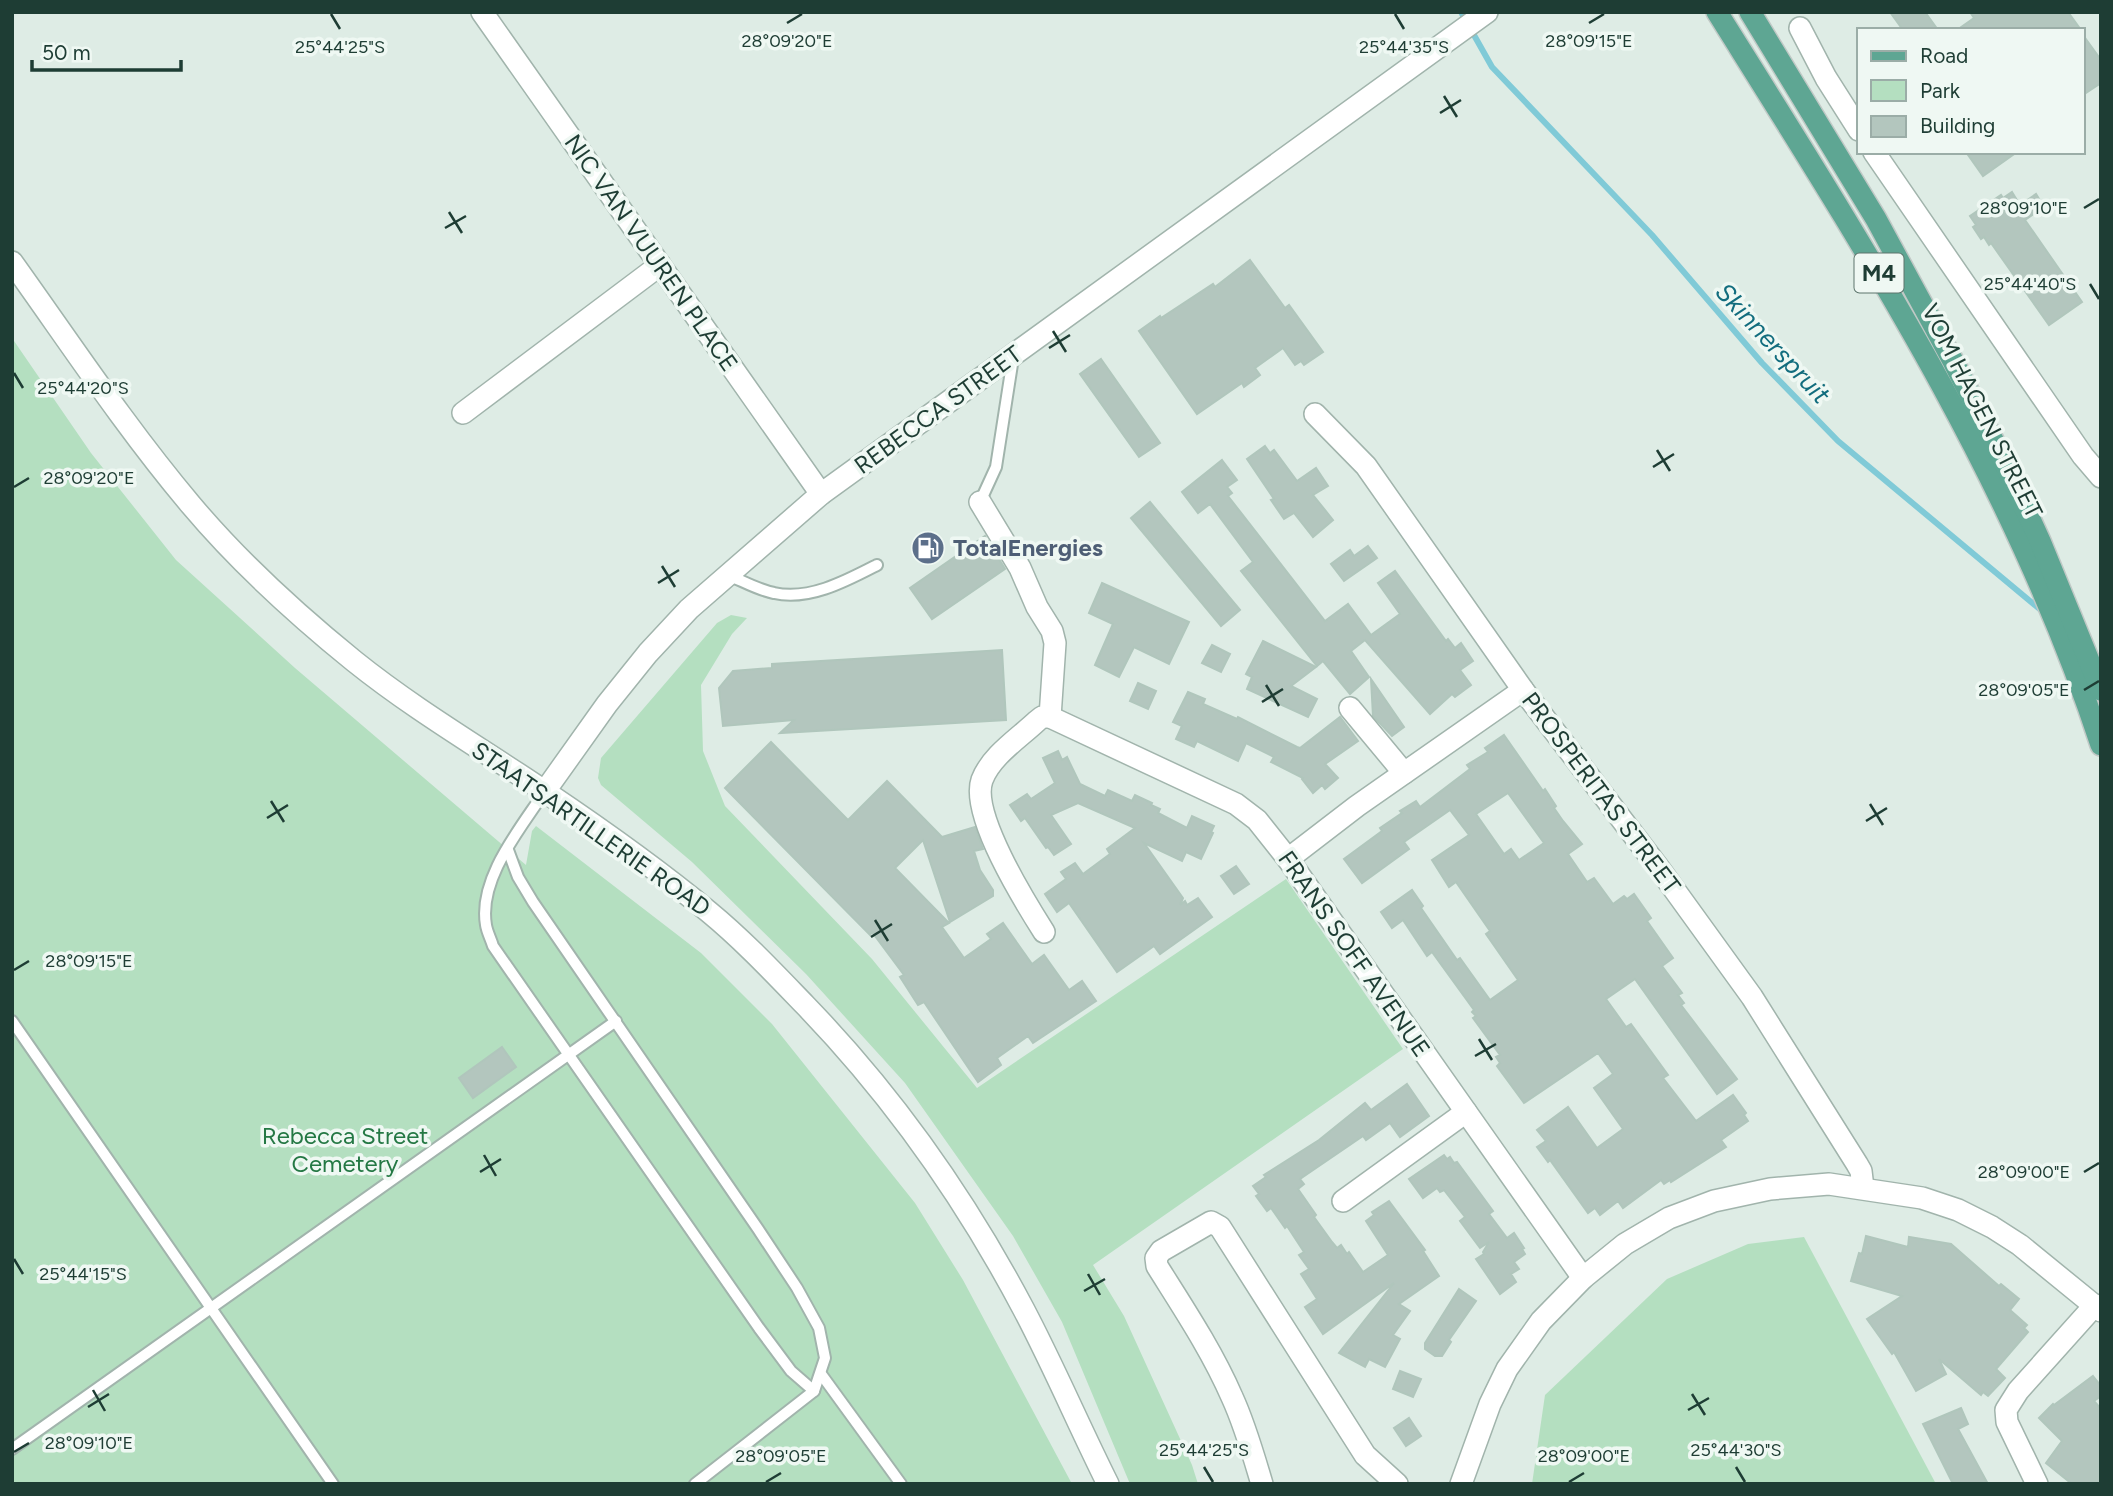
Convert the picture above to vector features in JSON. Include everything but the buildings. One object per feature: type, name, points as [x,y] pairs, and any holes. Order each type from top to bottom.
[{"type":"main road","name":"VOM HAGEN STREET","points":[[1717,12],[1858,237],[2031,543]]},
{"type":"main road","name":"VOM HAGEN STREET","points":[[1750,12],[1882,230],[1999,451],[2031,543],[2093,695],[2101,745]]},
{"type":"street","name":"NIC VAN VUUREN PLACE","points":[[482,12],[821,494]]},
{"type":"street","name":"REBECCA STREET","points":[[545,791],[607,704],[688,609],[821,494],[1486,12]]},
{"type":"street","points":[[1800,28],[1826,78],[1857,127]]},
{"type":"street","name":"VOM HAGEN STREET","points":[[1875,154],[2083,456],[2101,477]]},
{"type":"street","name":"STAATSARTILLERIE ROAD","points":[[12,262],[151,456],[193,508],[247,565],[355,662],[446,728],[545,791],[632,852],[711,914],[809,1009],[888,1100],[957,1195],[993,1254],[1062,1385],[1108,1484]]},
{"type":"street","points":[[463,413],[660,265]]},
{"type":"street","name":"PROSPERITAS STREET","points":[[1315,414],[1366,466],[1523,690],[1658,867],[1752,997],[1857,1164],[1863,1188]]},
{"type":"street","points":[[980,502],[1020,568],[1037,607],[1049,623],[1055,643],[1050,717],[1042,717],[993,762],[982,780],[979,792],[983,811],[1007,869],[1044,932]]},
{"type":"street","points":[[1289,859],[1404,773],[1523,690]]},
{"type":"street","points":[[1350,708],[1404,773]]},
{"type":"street","name":"FRANS SOFF AVENUE","points":[[1050,717],[1248,811],[1289,859],[1583,1278]]},
{"type":"street","points":[[1343,1201],[1466,1112]]},
{"type":"street","points":[[1461,1484],[1490,1404],[1507,1369],[1525,1340],[1583,1278],[1645,1231],[1670,1218],[1714,1202],[1770,1189],[1829,1184],[1922,1198],[1958,1210],[2020,1245],[2098,1308],[2018,1391],[2006,1410],[2007,1422],[2037,1484]]},
{"type":"street","points":[[1262,1484],[1248,1437],[1231,1395],[1199,1334],[1157,1266],[1156,1258],[1161,1251],[1211,1222],[1220,1227],[1365,1455],[1397,1484]]},
{"type":"street","name":"STAATSARTILLERIE ROAD","points":[[1095,1458],[1100,1484]]},
{"type":"lane","points":[[980,502],[996,467],[1013,355]]},
{"type":"lane","points":[[727,575],[774,593],[802,594],[845,582],[877,565]]},
{"type":"lane","points":[[545,791],[499,862],[488,889],[486,925],[493,946],[771,1345],[791,1371],[814,1391]]},
{"type":"lane","points":[[508,850],[518,877],[533,902],[797,1288],[820,1328],[825,1358],[814,1391],[695,1484]]},
{"type":"lane","points":[[12,1021],[333,1484]]},
{"type":"lane","points":[[12,1449],[616,1021]]},
{"type":"lane","points":[[821,1374],[901,1484]]},
{"type":"green space","name":"Rebecca Street Cemetery","points":[[12,338],[91,453],[176,560],[295,668],[526,865],[532,831],[536,826],[701,953],[772,1024],[915,1203],[963,1280],[1072,1484],[12,1484]]},
{"type":"green space","points":[[731,615],[747,618],[732,634],[701,685],[703,751],[725,806],[872,959],[977,1088],[1286,879],[1403,1049],[1093,1265],[1124,1316],[1192,1465],[1198,1484],[1130,1484],[1062,1322],[1013,1236],[905,1083],[806,974],[692,862],[601,785],[598,778],[601,758],[717,623]]},
{"type":"green space","points":[[1804,1237],[1936,1484],[1532,1484],[1545,1395],[1667,1279],[1748,1244]]},
{"type":"waterway","name":"Skinnerspruit","points":[[1461,12],[1492,67],[1652,235],[1762,363],[1838,441],[2042,611]]},
{"type":"place","name":"TotalEnergies","points":[[928,548]]}]
